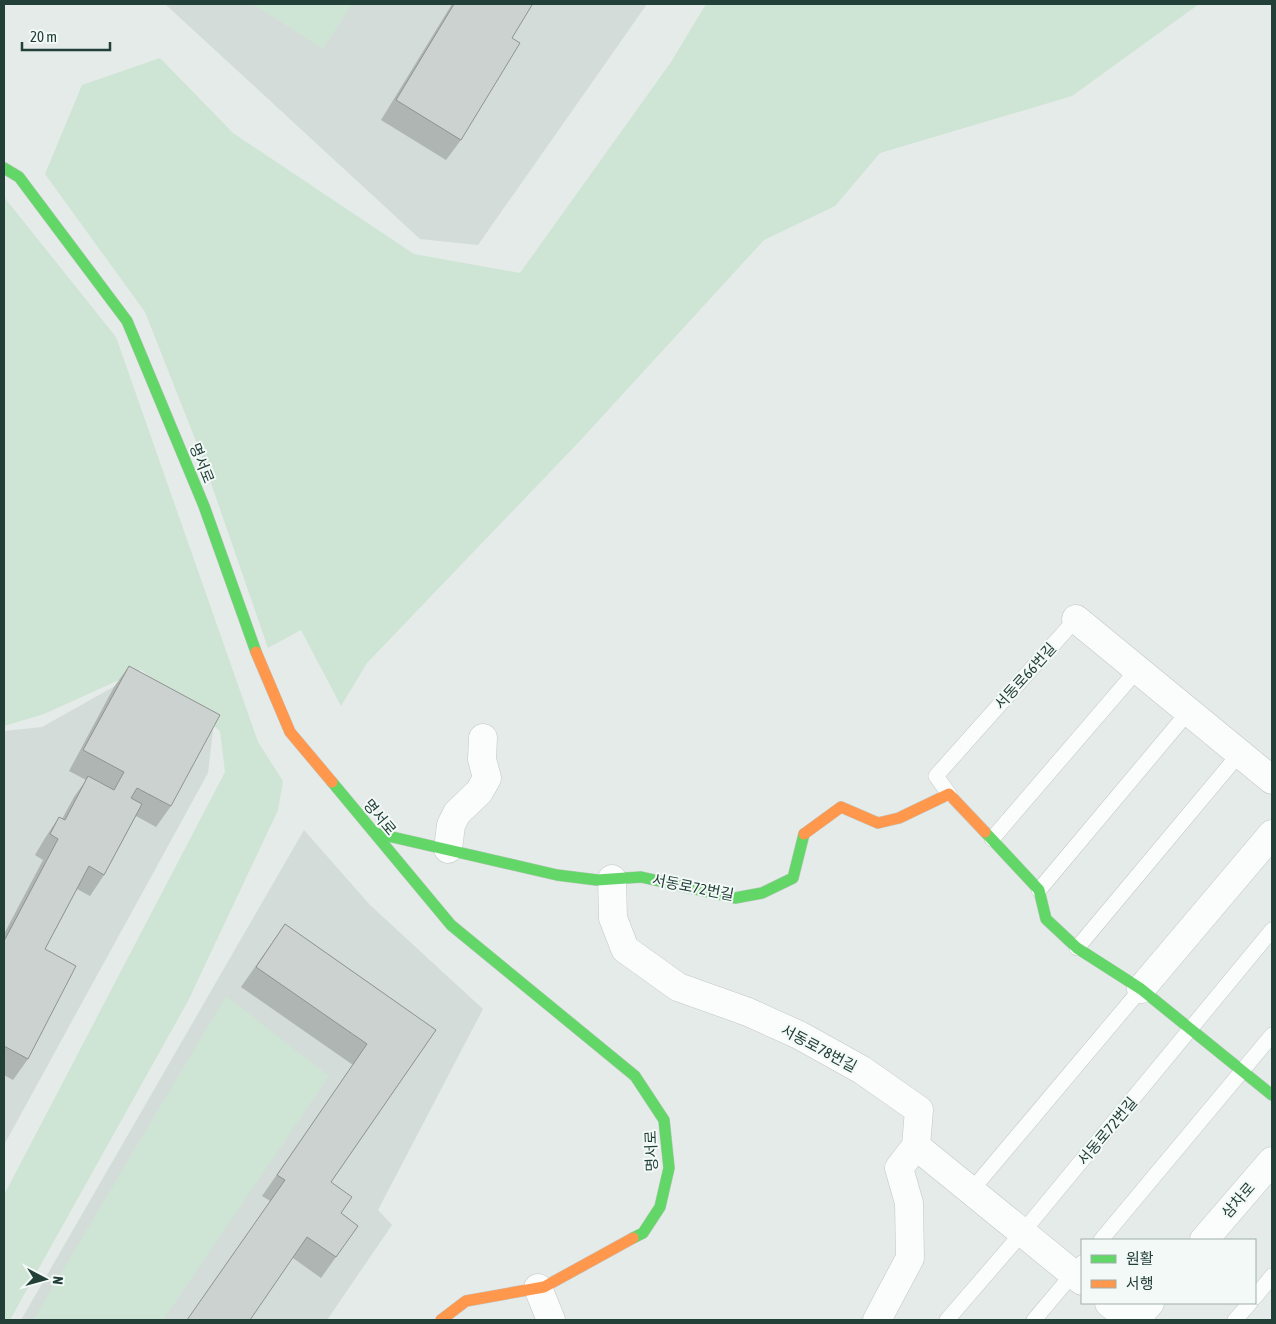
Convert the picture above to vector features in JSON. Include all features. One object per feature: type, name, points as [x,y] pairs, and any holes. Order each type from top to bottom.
[{"type":"street","name":"명서로","points":[[4,168],[19,177],[127,321],[204,506],[259,661],[290,732],[451,925],[635,1076],[664,1120],[669,1168],[660,1207],[643,1233],[544,1287],[466,1301],[441,1320]]},
{"type":"street","name":"서동로66번길","points":[[1076,619],[1272,780]]},
{"type":"street","points":[[448,849],[451,825],[457,813],[479,792],[487,778],[482,759],[483,738]]},
{"type":"street","name":"서동로72번길","points":[[375,833],[557,875],[597,880],[641,877],[735,898],[762,893],[793,878],[804,834],[841,807],[878,823],[899,818],[949,794]]},
{"type":"street","points":[[949,794],[1039,890],[1046,919],[1076,948],[1142,989],[1272,1095]]},
{"type":"street","points":[[1142,989],[1272,834]]},
{"type":"street","name":"서동로78번길","points":[[612,879],[613,918],[625,948],[678,987],[748,1012],[799,1035],[862,1070],[919,1110],[916,1146]]},
{"type":"street","points":[[877,1320],[910,1258],[909,1203],[899,1168],[916,1146],[1022,1233],[1079,1273]]},
{"type":"street","name":"삼차로","points":[[1205,1239],[1272,1161]]},
{"type":"street","points":[[538,1288],[551,1320]]},
{"type":"street","points":[[1110,1304],[1130,1320]]},
{"type":"street","points":[[1135,1320],[1149,1304]]},
{"type":"lane","name":"서동로66번길","points":[[949,794],[936,776],[1076,619]]},
{"type":"lane","points":[[992,839],[1138,669]]},
{"type":"lane","points":[[1039,890],[1189,711]]},
{"type":"lane","points":[[1076,948],[1240,754]]},
{"type":"lane","points":[[1191,1029],[1272,930]]},
{"type":"lane","points":[[970,1191],[1142,989]]},
{"type":"lane","name":"서동로72번길","points":[[1022,1233],[1191,1029]]},
{"type":"lane","points":[[1102,1239],[1272,1035]]},
{"type":"lane","points":[[947,1320],[1022,1233]]},
{"type":"lane","points":[[1034,1320],[1079,1273]]},
{"type":"lane","points":[[1256,1296],[1272,1276]]},
{"type":"lane","points":[[1235,1320],[1249,1304]]},
{"type":"shaded area","points":[[165,4],[647,4],[478,245],[420,239]]},
{"type":"shaded area","points":[[150,677],[213,731],[208,773],[4,1145],[4,731],[42,727],[115,686]]},
{"type":"shaded area","points":[[304,830],[370,905],[483,1009],[378,1210],[392,1225],[327,1320],[21,1320]]},
{"type":"green space","points":[[253,4],[352,4],[323,49]]},
{"type":"green space","points":[[706,4],[1199,4],[1072,96],[880,153],[835,206],[764,240],[577,444],[367,663],[341,706],[301,630],[268,648],[201,454],[145,312],[45,174],[82,85],[160,58],[233,133],[414,254],[520,273],[671,62]]},
{"type":"green space","points":[[4,197],[116,337],[258,742],[283,781],[278,810],[188,1001],[10,1320],[4,1320],[4,1195],[225,772],[220,731],[141,670],[44,714],[4,726]]},
{"type":"green space","points":[[226,996],[329,1076],[163,1320],[33,1320]]},
{"type":"building","points":[[454,4],[532,5],[512,38],[520,43],[461,140],[396,100]]},
{"type":"building","points":[[129,666],[220,715],[171,806],[137,788],[131,798],[142,804],[104,875],[89,866],[45,949],[76,966],[28,1059],[4,1046],[4,941],[58,839],[50,834],[59,817],[65,820],[88,776],[114,790],[124,772],[83,750]]},
{"type":"building","points":[[285,924],[436,1030],[331,1182],[352,1197],[341,1213],[358,1226],[336,1257],[307,1237],[250,1320],[187,1320],[285,1180],[277,1175],[367,1044],[256,967]]},
{"type":"traffic: fast","points":[[4,168],[19,177],[127,321],[204,506],[256,652]]},
{"type":"traffic: fast","points":[[332,782],[451,925],[635,1076],[664,1120],[669,1168],[660,1207],[643,1233],[633,1238]]},
{"type":"traffic: fast","points":[[985,832],[1039,890],[1046,919],[1077,948],[1141,989],[1272,1095]]},
{"type":"traffic: fast","points":[[375,833],[557,875],[597,880],[641,877],[735,898],[762,893],[793,878],[804,834]]},
{"type":"traffic: slow","points":[[256,652],[290,732],[332,782]]},
{"type":"traffic: slow","points":[[804,834],[841,807],[878,823],[899,818],[949,794],[985,832]]},
{"type":"traffic: slow","points":[[441,1320],[466,1301],[544,1287],[633,1238]]}]
